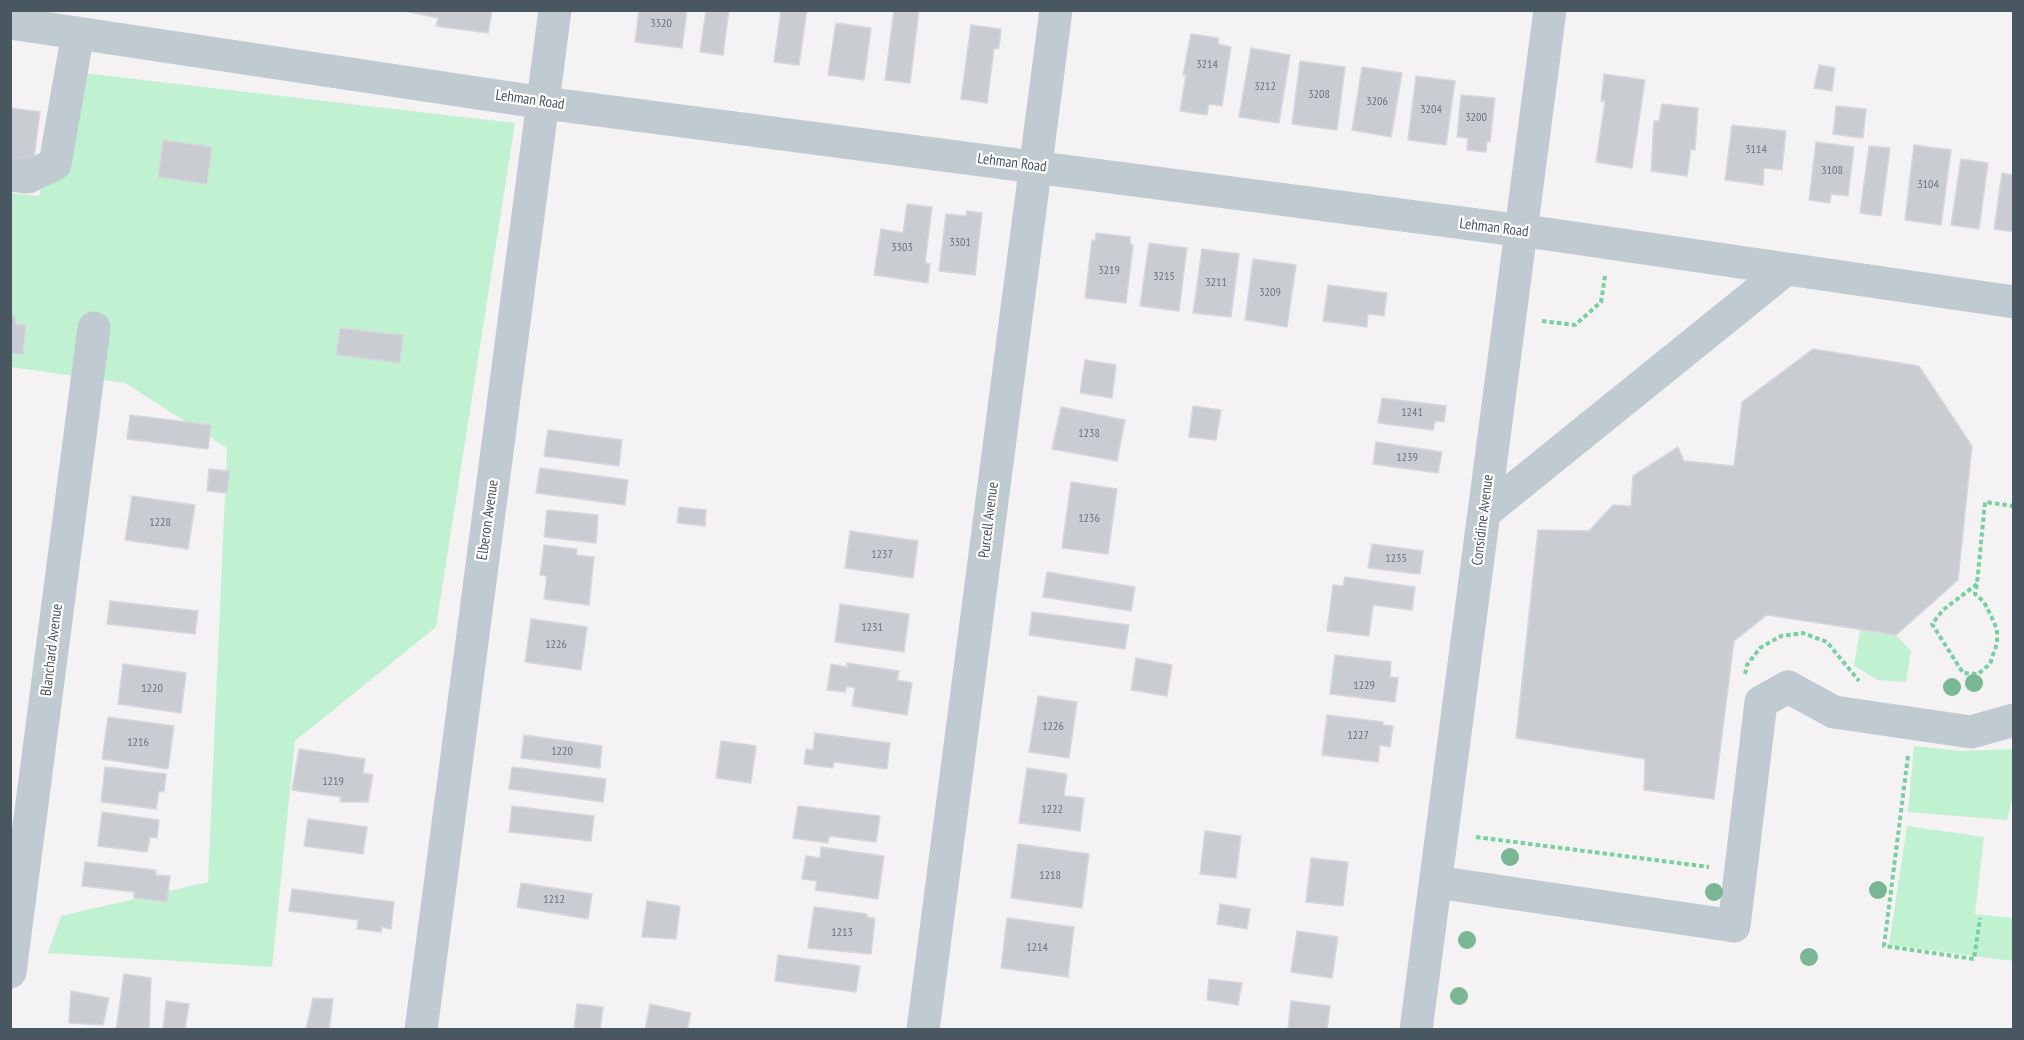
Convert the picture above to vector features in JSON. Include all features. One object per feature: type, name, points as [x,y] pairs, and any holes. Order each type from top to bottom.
[{"type":"street","name":"Elberon Avenue","points":[[420,1029],[555,10]]},
{"type":"street","name":"Purcell Avenue","points":[[923,1029],[1056,10]]},
{"type":"street","name":"Considine Avenue","points":[[1416,1029],[1550,10]]},
{"type":"street","name":"Lehman Road","points":[[10,23],[544,103],[1034,166],[2013,302]]},
{"type":"street","points":[[10,175],[28,177],[55,164],[78,33]]},
{"type":"street","points":[[1484,513],[1785,270]]},
{"type":"street","name":"Blanchard Avenue","points":[[10,972],[94,328]]},
{"type":"street","points":[[1436,882],[1734,926],[1761,702],[1788,687],[1834,712],[1971,732],[2013,720]]},
{"type":"path","points":[[1541,321],[1575,325],[1602,302],[1605,278]]},
{"type":"path","points":[[1977,584],[1943,610],[1932,624],[1963,673],[1978,674],[1990,664],[1995,655],[1997,636],[1991,616],[1984,602],[1975,594],[1977,584],[1985,502],[2013,502]]},
{"type":"path","points":[[1743,678],[1747,665],[1760,648],[1781,636],[1803,633],[1827,642],[1840,655],[1849,671],[1864,684]]},
{"type":"path","points":[[1911,723],[1884,946],[1974,959],[1980,918]]},
{"type":"path","points":[[1475,837],[1712,867]]},
{"type":"green space","points":[[74,72],[515,123],[436,627],[295,741],[272,967],[48,953],[61,916],[208,882],[227,448],[125,383],[11,367],[11,193],[39,196]]},
{"type":"green space","points":[[1860,630],[1896,635],[1911,651],[1906,682],[1878,680],[1854,666]]},
{"type":"green space","points":[[1914,746],[1960,751],[2013,749],[2013,795],[2007,820],[1908,812]]},
{"type":"green space","points":[[1907,826],[1984,837],[1975,914],[2013,918],[2013,961],[1889,945]]},
{"type":"building","points":[[400,10],[492,10],[488,33],[436,26],[438,18]]},
{"type":"building","points":[[639,10],[687,10],[682,48],[635,42]]},
{"type":"building","points":[[706,10],[729,10],[723,55],[700,52]]},
{"type":"building","points":[[781,10],[807,10],[799,65],[774,62]]},
{"type":"building","points":[[894,10],[919,10],[910,83],[885,80]]},
{"type":"building","points":[[836,23],[871,28],[864,80],[828,75]]},
{"type":"building","points":[[971,25],[1001,29],[999,48],[994,49],[987,103],[961,99]]},
{"type":"building","points":[[1191,34],[1219,38],[1218,44],[1231,47],[1222,106],[1209,104],[1207,115],[1180,111],[1186,75],[1183,75]]},
{"type":"building","points":[[1251,48],[1290,55],[1279,123],[1239,117]]},
{"type":"building","points":[[1300,61],[1345,67],[1337,130],[1292,124]]},
{"type":"building","points":[[1819,65],[1835,68],[1832,91],[1814,88]]},
{"type":"building","points":[[1362,67],[1402,73],[1391,137],[1352,130]]},
{"type":"building","points":[[1604,74],[1645,80],[1632,168],[1596,162],[1605,101],[1601,101]]},
{"type":"building","points":[[1416,76],[1455,81],[1446,145],[1408,140]]},
{"type":"building","points":[[1461,95],[1495,98],[1490,142],[1487,141],[1486,152],[1467,150],[1468,138],[1457,137]]},
{"type":"building","points":[[1662,104],[1698,108],[1695,150],[1691,149],[1687,176],[1651,171],[1654,121],[1659,121]]},
{"type":"building","points":[[1836,106],[1866,109],[1863,138],[1833,134]]},
{"type":"building","points":[[10,108],[40,112],[33,166],[10,163]]},
{"type":"building","points":[[1732,125],[1786,131],[1782,170],[1764,168],[1763,185],[1725,180]]},
{"type":"building","points":[[163,140],[212,147],[207,184],[158,177]]},
{"type":"building","points":[[1816,142],[1854,147],[1848,196],[1831,194],[1830,203],[1809,200]]},
{"type":"building","points":[[1914,145],[1951,150],[1941,225],[1905,220]]},
{"type":"building","points":[[1869,146],[1890,148],[1881,216],[1860,213]]},
{"type":"building","points":[[1961,159],[1988,163],[1979,229],[1951,225]]},
{"type":"building","points":[[2002,173],[2014,175],[2014,232],[1994,229]]},
{"type":"building","points":[[907,204],[932,207],[925,263],[930,264],[928,283],[874,275],[881,229],[903,233]]},
{"type":"building","points":[[967,211],[982,213],[975,275],[939,271],[946,214],[966,216]]},
{"type":"building","points":[[1096,233],[1130,237],[1130,244],[1133,245],[1126,303],[1085,298],[1092,240],[1095,241]]},
{"type":"building","points":[[1149,243],[1187,248],[1179,311],[1140,306]]},
{"type":"building","points":[[1202,249],[1239,254],[1231,317],[1193,313]]},
{"type":"building","points":[[1253,259],[1296,265],[1287,327],[1245,320]]},
{"type":"building","points":[[1328,285],[1387,293],[1384,316],[1368,314],[1367,327],[1323,321]]},
{"type":"building","points":[[10,315],[16,316],[15,324],[26,325],[23,354],[10,353]]},
{"type":"building","points":[[340,328],[403,335],[400,363],[336,355]]},
{"type":"building","points":[[1813,349],[1919,366],[1972,446],[1958,580],[1896,635],[1767,615],[1734,641],[1714,799],[1644,790],[1645,759],[1516,738],[1538,530],[1589,531],[1613,505],[1631,506],[1633,476],[1678,447],[1684,461],[1734,466],[1742,402]]},
{"type":"building","points":[[1085,360],[1116,365],[1112,398],[1080,393]]},
{"type":"building","points":[[1382,398],[1446,406],[1444,422],[1435,421],[1433,430],[1378,423]]},
{"type":"building","points":[[1193,406],[1221,410],[1216,440],[1189,437]]},
{"type":"building","points":[[1061,407],[1125,420],[1117,461],[1052,449]]},
{"type":"building","points":[[130,415],[211,425],[208,449],[127,439]]},
{"type":"building","points":[[548,430],[622,440],[619,466],[544,456]]},
{"type":"building","points":[[1376,442],[1442,452],[1438,473],[1373,464]]},
{"type":"building","points":[[540,468],[628,480],[625,505],[536,493]]},
{"type":"building","points":[[209,469],[230,471],[227,493],[207,491]]},
{"type":"building","points":[[1071,482],[1117,489],[1108,554],[1062,548]]},
{"type":"building","points":[[132,496],[195,505],[188,549],[125,540]]},
{"type":"building","points":[[679,507],[706,510],[705,526],[677,523]]},
{"type":"building","points":[[547,510],[598,515],[596,543],[544,537]]},
{"type":"building","points":[[850,531],[918,541],[913,578],[845,568]]},
{"type":"building","points":[[1372,544],[1423,551],[1420,574],[1368,568]]},
{"type":"building","points":[[544,545],[577,549],[576,555],[594,557],[589,605],[544,599],[547,576],[540,575]]},
{"type":"building","points":[[1047,572],[1135,587],[1131,611],[1043,597]]},
{"type":"building","points":[[1345,577],[1415,587],[1412,610],[1373,605],[1369,636],[1327,631],[1333,585],[1343,586]]},
{"type":"building","points":[[110,601],[198,611],[195,634],[107,624]]},
{"type":"building","points":[[840,604],[909,614],[904,652],[835,642]]},
{"type":"building","points":[[1032,612],[1129,625],[1125,649],[1029,635]]},
{"type":"building","points":[[531,619],[587,627],[581,670],[525,662]]},
{"type":"building","points":[[1335,655],[1391,662],[1390,677],[1398,678],[1395,702],[1330,694]]},
{"type":"building","points":[[1136,658],[1172,665],[1167,696],[1131,690]]},
{"type":"building","points":[[847,663],[899,671],[897,680],[912,683],[907,715],[852,706],[855,688],[847,686],[845,692],[827,690],[831,664],[847,667]]},
{"type":"building","points":[[123,664],[186,673],[181,713],[118,704]]},
{"type":"building","points":[[1038,696],[1077,702],[1069,758],[1029,752]]},
{"type":"building","points":[[1327,715],[1383,722],[1383,725],[1393,726],[1390,747],[1380,745],[1378,762],[1322,755]]},
{"type":"building","points":[[108,717],[174,726],[168,769],[102,759]]},
{"type":"building","points":[[815,733],[890,743],[887,769],[834,762],[833,768],[804,764],[806,749],[813,750]]},
{"type":"building","points":[[524,735],[602,746],[600,768],[521,758]]},
{"type":"building","points":[[721,741],[756,746],[751,783],[716,778]]},
{"type":"building","points":[[299,749],[365,759],[363,773],[373,775],[368,802],[340,802],[341,797],[292,790]]},
{"type":"building","points":[[105,767],[166,774],[164,792],[159,791],[156,809],[101,802]]},
{"type":"building","points":[[512,767],[606,779],[603,802],[509,789]]},
{"type":"building","points":[[1027,768],[1067,774],[1064,796],[1084,798],[1080,831],[1019,823]]},
{"type":"building","points":[[512,806],[594,816],[591,841],[509,832]]},
{"type":"building","points":[[798,806],[880,816],[876,842],[829,836],[828,843],[793,838]]},
{"type":"building","points":[[102,812],[159,820],[157,838],[150,837],[147,852],[98,846]]},
{"type":"building","points":[[308,819],[367,827],[363,854],[304,846]]},
{"type":"building","points":[[1205,831],[1241,836],[1236,878],[1200,874]]},
{"type":"building","points":[[1018,844],[1089,854],[1082,908],[1011,898]]},
{"type":"building","points":[[821,847],[884,856],[878,899],[815,890],[817,881],[802,879],[806,856],[820,858]]},
{"type":"building","points":[[1311,858],[1348,862],[1343,906],[1306,902]]},
{"type":"building","points":[[85,862],[156,870],[156,875],[170,876],[167,902],[134,898],[134,892],[82,886]]},
{"type":"building","points":[[521,883],[592,894],[588,919],[517,907]]},
{"type":"building","points":[[292,889],[394,902],[391,929],[382,927],[381,932],[357,929],[358,920],[289,911]]},
{"type":"building","points":[[647,901],[680,906],[676,939],[642,937]]},
{"type":"building","points":[[1220,904],[1250,909],[1247,929],[1217,924]]},
{"type":"building","points":[[814,907],[867,914],[867,917],[875,918],[871,954],[808,948]]},
{"type":"building","points":[[1007,918],[1074,927],[1068,977],[1001,968]]},
{"type":"building","points":[[1297,931],[1338,937],[1332,978],[1291,972]]},
{"type":"building","points":[[778,955],[860,966],[856,992],[775,981]]},
{"type":"building","points":[[124,974],[151,978],[149,1030],[116,1030]]},
{"type":"building","points":[[1209,979],[1242,983],[1238,1005],[1207,1000]]},
{"type":"building","points":[[71,991],[109,998],[103,1025],[69,1023]]},
{"type":"building","points":[[313,998],[333,999],[329,1030],[306,1030]]},
{"type":"building","points":[[166,1001],[189,1004],[185,1030],[163,1030]]},
{"type":"building","points":[[1291,1001],[1330,1006],[1327,1030],[1288,1030]]},
{"type":"building","points":[[577,1004],[603,1007],[600,1030],[574,1030]]},
{"type":"building","points":[[650,1004],[691,1013],[687,1030],[645,1030]]}]
